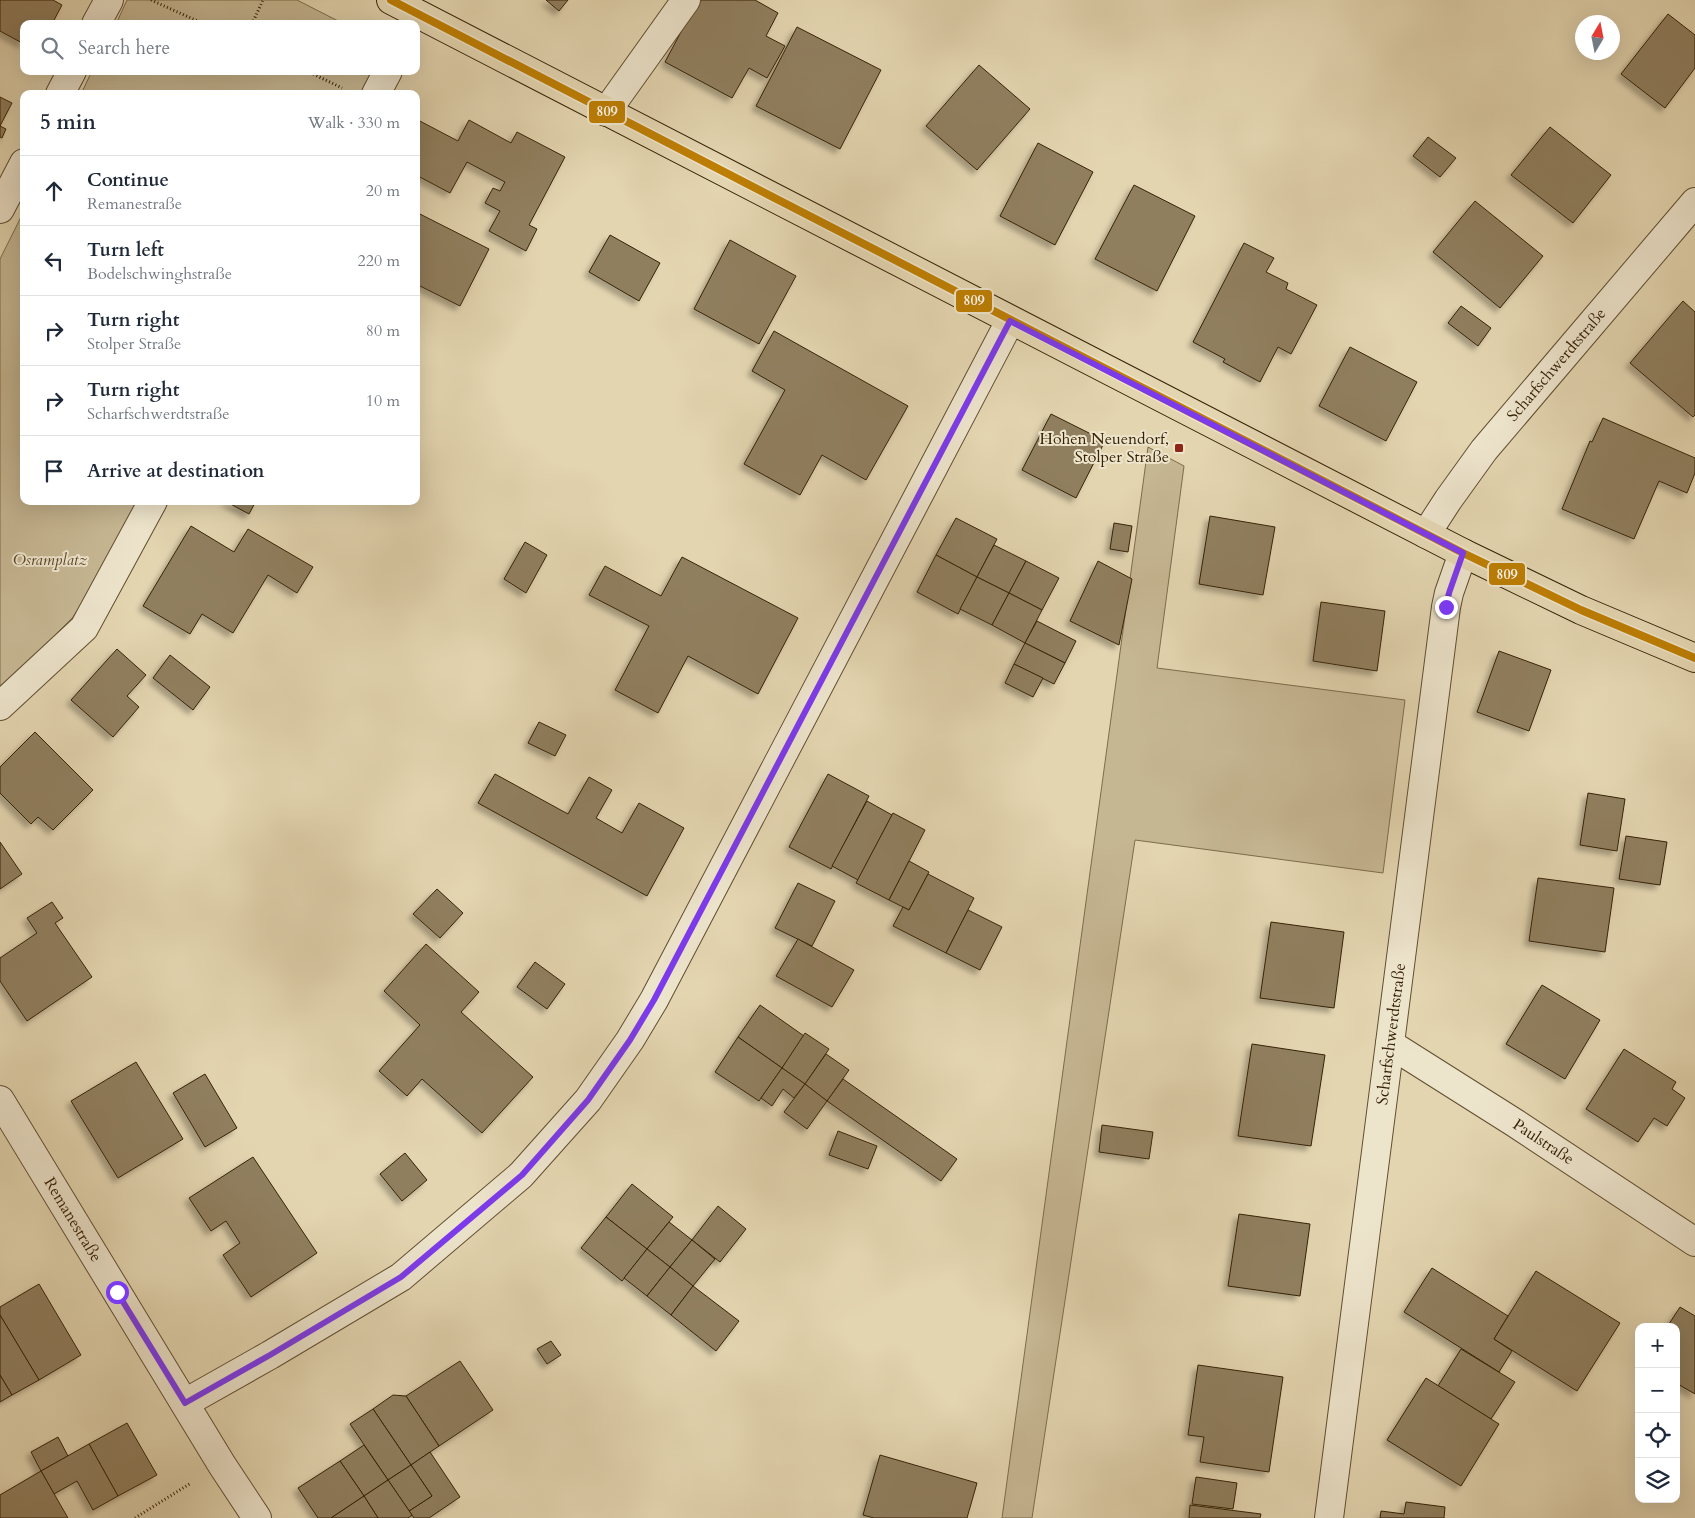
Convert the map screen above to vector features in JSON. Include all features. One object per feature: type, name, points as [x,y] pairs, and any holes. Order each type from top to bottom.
[{"type":"main road","points":[[391,0],[417,19]]},
{"type":"main road","points":[[420,20],[606,112],[1463,553],[1581,610],[1695,658]]},
{"type":"street","points":[[98,20],[109,0]]},
{"type":"street","points":[[606,112],[686,0]]},
{"type":"street","points":[[62,90],[70,75]]},
{"type":"street","points":[[378,90],[386,75]]},
{"type":"street","points":[[0,209],[20,171]]},
{"type":"street","name":"Scharfschwerdtstraße","points":[[1426,534],[1484,450],[1695,202]]},
{"type":"street","points":[[185,1403],[401,1277],[522,1175],[588,1100],[630,1040],[654,1000],[1010,321]]},
{"type":"street","points":[[0,706],[84,628],[151,505]]},
{"type":"street","name":"Scharfschwerdtstraße","points":[[1329,1518],[1446,607],[1463,553]]},
{"type":"street","name":"Paulstraße","points":[[1390,1044],[1515,1123],[1695,1242]]},
{"type":"street","name":"Remanestraße","points":[[0,1100],[222,1465],[257,1518]]},
{"type":"path","points":[[151,0],[195,20]]},
{"type":"path","points":[[254,20],[263,0]]},
{"type":"path","points":[[315,75],[346,90]]},
{"type":"path","points":[[135,1518],[222,1465]]},
{"type":"green space","points":[[127,0],[297,0],[336,20],[118,20]]},
{"type":"green space","points":[[90,75],[374,75],[367,90],[83,90]]},
{"type":"green space","name":"Osramplatz","points":[[20,219],[20,505],[141,505],[120,544],[73,617],[0,691],[0,259]]},
{"type":"green space","points":[[1148,447],[1184,466],[1157,668],[1405,700],[1383,873],[1135,840],[1032,1518],[1002,1518]]},
{"type":"building","points":[[0,0],[53,0],[62,5],[54,20],[20,20],[20,42],[0,31]]},
{"type":"building","points":[[546,0],[568,0],[559,11]]},
{"type":"building","points":[[698,0],[755,0],[778,13],[766,36],[785,46],[767,78],[749,68],[732,98],[665,62]]},
{"type":"building","points":[[1668,14],[1695,35],[1695,68],[1665,108],[1621,74]]},
{"type":"building","points":[[797,27],[881,70],[840,149],[756,106]]},
{"type":"building","points":[[979,65],[1030,109],[977,170],[926,126]]},
{"type":"building","points":[[0,97],[12,103],[0,126]]},
{"type":"building","points":[[469,120],[511,143],[517,132],[565,157],[529,225],[537,229],[526,251],[489,231],[500,211],[485,203],[493,188],[500,191],[505,182],[467,162],[450,193],[420,177],[420,121],[458,141]]},
{"type":"building","points":[[0,126],[6,129],[2,138],[0,137]]},
{"type":"building","points":[[1550,127],[1611,175],[1573,223],[1511,175]]},
{"type":"building","points":[[1428,137],[1456,158],[1440,177],[1413,156]]},
{"type":"building","points":[[1038,143],[1093,172],[1055,245],[1000,216]]},
{"type":"building","points":[[1134,185],[1195,216],[1157,291],[1095,259]]},
{"type":"building","points":[[1475,201],[1543,256],[1500,308],[1433,252]]},
{"type":"building","points":[[420,214],[489,249],[460,306],[420,286]]},
{"type":"building","points":[[610,235],[660,263],[639,301],[589,272]]},
{"type":"building","points":[[730,240],[796,276],[759,344],[694,309]]},
{"type":"building","points":[[1244,243],[1274,258],[1266,272],[1288,283],[1286,289],[1317,305],[1291,354],[1278,347],[1260,382],[1223,362],[1225,359],[1193,342]]},
{"type":"building","points":[[1683,301],[1695,312],[1695,415],[1693,417],[1630,363]]},
{"type":"building","points":[[1461,306],[1491,328],[1478,346],[1448,323]]},
{"type":"building","points":[[774,331],[908,406],[866,480],[822,455],[800,495],[744,464],[785,390],[752,371]]},
{"type":"building","points":[[1350,347],[1417,382],[1386,441],[1319,406]]},
{"type":"building","points":[[1051,414],[1105,441],[1076,498],[1022,470]]},
{"type":"building","points":[[1603,418],[1695,458],[1695,473],[1687,493],[1659,481],[1634,539],[1562,509],[1590,441],[1592,442]]},
{"type":"building","points":[[232,505],[254,505],[249,514]]},
{"type":"building","points":[[1210,516],[1275,527],[1263,595],[1199,584]]},
{"type":"building","points":[[956,518],[997,539],[977,577],[936,555]]},
{"type":"building","points":[[1114,523],[1132,526],[1128,552],[1110,549]]},
{"type":"building","points":[[191,526],[234,552],[248,529],[313,567],[297,593],[268,575],[233,633],[202,614],[190,634],[143,606]]},
{"type":"building","points":[[525,542],[547,555],[526,593],[504,579]]},
{"type":"building","points":[[994,545],[1026,561],[1009,593],[977,577]]},
{"type":"building","points":[[936,555],[977,577],[958,614],[917,592]]},
{"type":"building","points":[[682,557],[798,618],[758,694],[688,656],[658,713],[615,690],[649,626],[589,595],[605,566],[661,596]]},
{"type":"building","points":[[1026,561],[1059,578],[1042,610],[1009,593]]},
{"type":"building","points":[[1098,561],[1132,579],[1119,645],[1070,621]]},
{"type":"building","points":[[977,577],[1009,593],[992,625],[960,609]]},
{"type":"building","points":[[1009,593],[1042,610],[1025,643],[992,625]]},
{"type":"building","points":[[1321,602],[1385,611],[1377,671],[1313,661]]},
{"type":"building","points":[[1037,621],[1076,641],[1065,663],[1025,643]]},
{"type":"building","points":[[1025,643],[1065,663],[1054,684],[1014,664]]},
{"type":"building","points":[[117,649],[146,675],[127,696],[139,707],[113,737],[71,700]]},
{"type":"building","points":[[1499,651],[1551,670],[1529,731],[1477,712]]},
{"type":"building","points":[[170,655],[210,687],[193,710],[153,678]]},
{"type":"building","points":[[1014,664],[1043,678],[1033,697],[1005,683]]},
{"type":"building","points":[[539,722],[566,735],[555,756],[528,743]]},
{"type":"building","points":[[35,732],[93,790],[53,830],[38,817],[31,824],[0,793],[0,767]]},
{"type":"building","points":[[495,774],[568,814],[589,777],[612,790],[596,818],[622,833],[639,803],[684,828],[647,896],[478,803]]},
{"type":"building","points":[[828,774],[869,796],[831,869],[789,847]]},
{"type":"building","points":[[1588,793],[1625,799],[1617,851],[1580,845]]},
{"type":"building","points":[[867,801],[892,815],[858,880],[832,866]]},
{"type":"building","points":[[893,813],[925,830],[889,900],[856,883]]},
{"type":"building","points":[[1626,836],[1667,842],[1660,885],[1619,879]]},
{"type":"building","points":[[0,842],[22,874],[0,889]]},
{"type":"building","points":[[909,861],[929,872],[909,910],[889,900]]},
{"type":"building","points":[[928,874],[974,898],[946,953],[893,926],[903,907],[909,910]]},
{"type":"building","points":[[1538,878],[1614,888],[1605,952],[1529,941]]},
{"type":"building","points":[[798,883],[835,901],[812,946],[775,928]]},
{"type":"building","points":[[437,889],[463,913],[440,938],[413,914]]},
{"type":"building","points":[[52,902],[63,918],[55,923],[92,977],[27,1021],[0,981],[0,958],[37,933],[27,918]]},
{"type":"building","points":[[968,910],[1002,927],[980,970],[946,953]]},
{"type":"building","points":[[1271,922],[1344,932],[1334,1008],[1260,998]]},
{"type":"building","points":[[798,939],[854,970],[832,1007],[776,976]]},
{"type":"building","points":[[426,944],[479,992],[461,1012],[533,1077],[482,1133],[422,1079],[407,1096],[379,1071],[420,1025],[384,991]]},
{"type":"building","points":[[535,962],[565,984],[547,1009],[517,987]]},
{"type":"building","points":[[1542,985],[1600,1020],[1565,1079],[1506,1044]]},
{"type":"building","points":[[760,1005],[804,1036],[782,1068],[738,1037]]},
{"type":"building","points":[[805,1033],[829,1049],[805,1084],[782,1068]]},
{"type":"building","points":[[738,1037],[782,1068],[759,1101],[715,1072]]},
{"type":"building","points":[[1252,1044],[1325,1055],[1311,1146],[1238,1136]]},
{"type":"building","points":[[1624,1049],[1676,1082],[1672,1089],[1685,1098],[1667,1126],[1654,1118],[1638,1142],[1586,1109]]},
{"type":"building","points":[[826,1054],[849,1070],[827,1101],[805,1084]]},
{"type":"building","points":[[136,1062],[183,1139],[118,1178],[71,1101]]},
{"type":"building","points":[[782,1068],[805,1084],[794,1098],[783,1089],[772,1106],[761,1098]]},
{"type":"building","points":[[205,1074],[237,1128],[205,1147],[173,1093]]},
{"type":"building","points":[[843,1079],[957,1159],[941,1181],[827,1101]]},
{"type":"building","points":[[805,1084],[827,1101],[807,1129],[784,1112]]},
{"type":"building","points":[[1102,1125],[1153,1132],[1149,1159],[1099,1152]]},
{"type":"building","points":[[838,1131],[877,1146],[868,1169],[829,1155]]},
{"type":"building","points":[[405,1153],[427,1180],[402,1201],[380,1174]]},
{"type":"building","points":[[253,1157],[317,1253],[251,1297],[223,1255],[240,1243],[226,1221],[211,1231],[189,1198]]},
{"type":"building","points":[[632,1184],[673,1217],[647,1249],[606,1217]]},
{"type":"building","points":[[718,1206],[746,1229],[720,1262],[692,1240]]},
{"type":"building","points":[[1239,1214],[1310,1224],[1300,1296],[1228,1286]]},
{"type":"building","points":[[606,1217],[647,1249],[622,1281],[581,1248]]},
{"type":"building","points":[[669,1222],[692,1240],[670,1267],[647,1249]]},
{"type":"building","points":[[692,1240],[715,1259],[693,1286],[670,1267]]},
{"type":"building","points":[[647,1249],[670,1267],[647,1296],[624,1278]]},
{"type":"building","points":[[670,1267],[693,1286],[671,1315],[647,1296]]},
{"type":"building","points":[[1432,1268],[1508,1316],[1494,1339],[1512,1351],[1499,1372],[1404,1312]]},
{"type":"building","points":[[1536,1271],[1620,1323],[1577,1391],[1494,1339]]},
{"type":"building","points":[[39,1284],[81,1355],[39,1380],[0,1315],[0,1307]]},
{"type":"building","points":[[693,1286],[739,1321],[716,1351],[671,1315]]},
{"type":"building","points":[[1680,1307],[1695,1316],[1695,1394],[1680,1385],[1680,1323],[1670,1323]]},
{"type":"building","points":[[0,1315],[39,1380],[12,1395],[0,1375]]},
{"type":"building","points":[[551,1341],[561,1355],[547,1364],[537,1349]]},
{"type":"building","points":[[1461,1349],[1515,1382],[1491,1419],[1438,1386]]},
{"type":"building","points":[[460,1361],[493,1410],[439,1446],[406,1396]]},
{"type":"building","points":[[1198,1365],[1283,1377],[1269,1472],[1200,1462],[1204,1437],[1188,1435]]},
{"type":"building","points":[[0,1375],[12,1395],[0,1402]]},
{"type":"building","points":[[1426,1378],[1499,1424],[1461,1486],[1387,1440]]},
{"type":"building","points":[[393,1395],[406,1396],[439,1446],[411,1465],[373,1409]]},
{"type":"building","points":[[373,1409],[411,1465],[388,1480],[350,1424]]},
{"type":"building","points":[[127,1423],[157,1475],[118,1496],[89,1444]]},
{"type":"building","points":[[58,1437],[68,1456],[41,1471],[31,1452]]},
{"type":"building","points":[[89,1444],[118,1496],[93,1510],[77,1481],[54,1494],[41,1471]]},
{"type":"building","points":[[364,1445],[388,1480],[364,1496],[340,1461]]},
{"type":"building","points":[[430,1452],[460,1497],[429,1518],[414,1518],[409,1511],[432,1496],[411,1465]]},
{"type":"building","points":[[880,1455],[977,1483],[967,1518],[874,1518],[863,1515]]},
{"type":"building","points":[[340,1461],[364,1496],[331,1518],[318,1518],[298,1488]]},
{"type":"building","points":[[411,1465],[432,1496],[409,1511],[388,1480]]},
{"type":"building","points":[[41,1471],[68,1518],[0,1518],[0,1495]]},
{"type":"building","points":[[1196,1477],[1237,1483],[1233,1509],[1192,1504]]},
{"type":"building","points":[[388,1480],[412,1515],[408,1518],[378,1518],[364,1496]]},
{"type":"building","points":[[364,1496],[378,1518],[331,1518]]},
{"type":"building","points":[[1406,1502],[1445,1507],[1444,1518],[1380,1518],[1381,1511],[1404,1514]]},
{"type":"building","points":[[1190,1505],[1261,1514],[1260,1518],[1189,1518]]},
{"type":"transit line","name":"809","points":[[391,0],[1463,553],[1581,610],[1695,658]]},
{"type":"place","name":"Hohen Neuendorf, Stolper Straße","points":[[1179,448]]},
{"type":"route","points":[[117,1292],[185,1403],[401,1277],[522,1175],[588,1100],[630,1040],[654,1000],[1010,321],[1463,553],[1446,607]]}]
